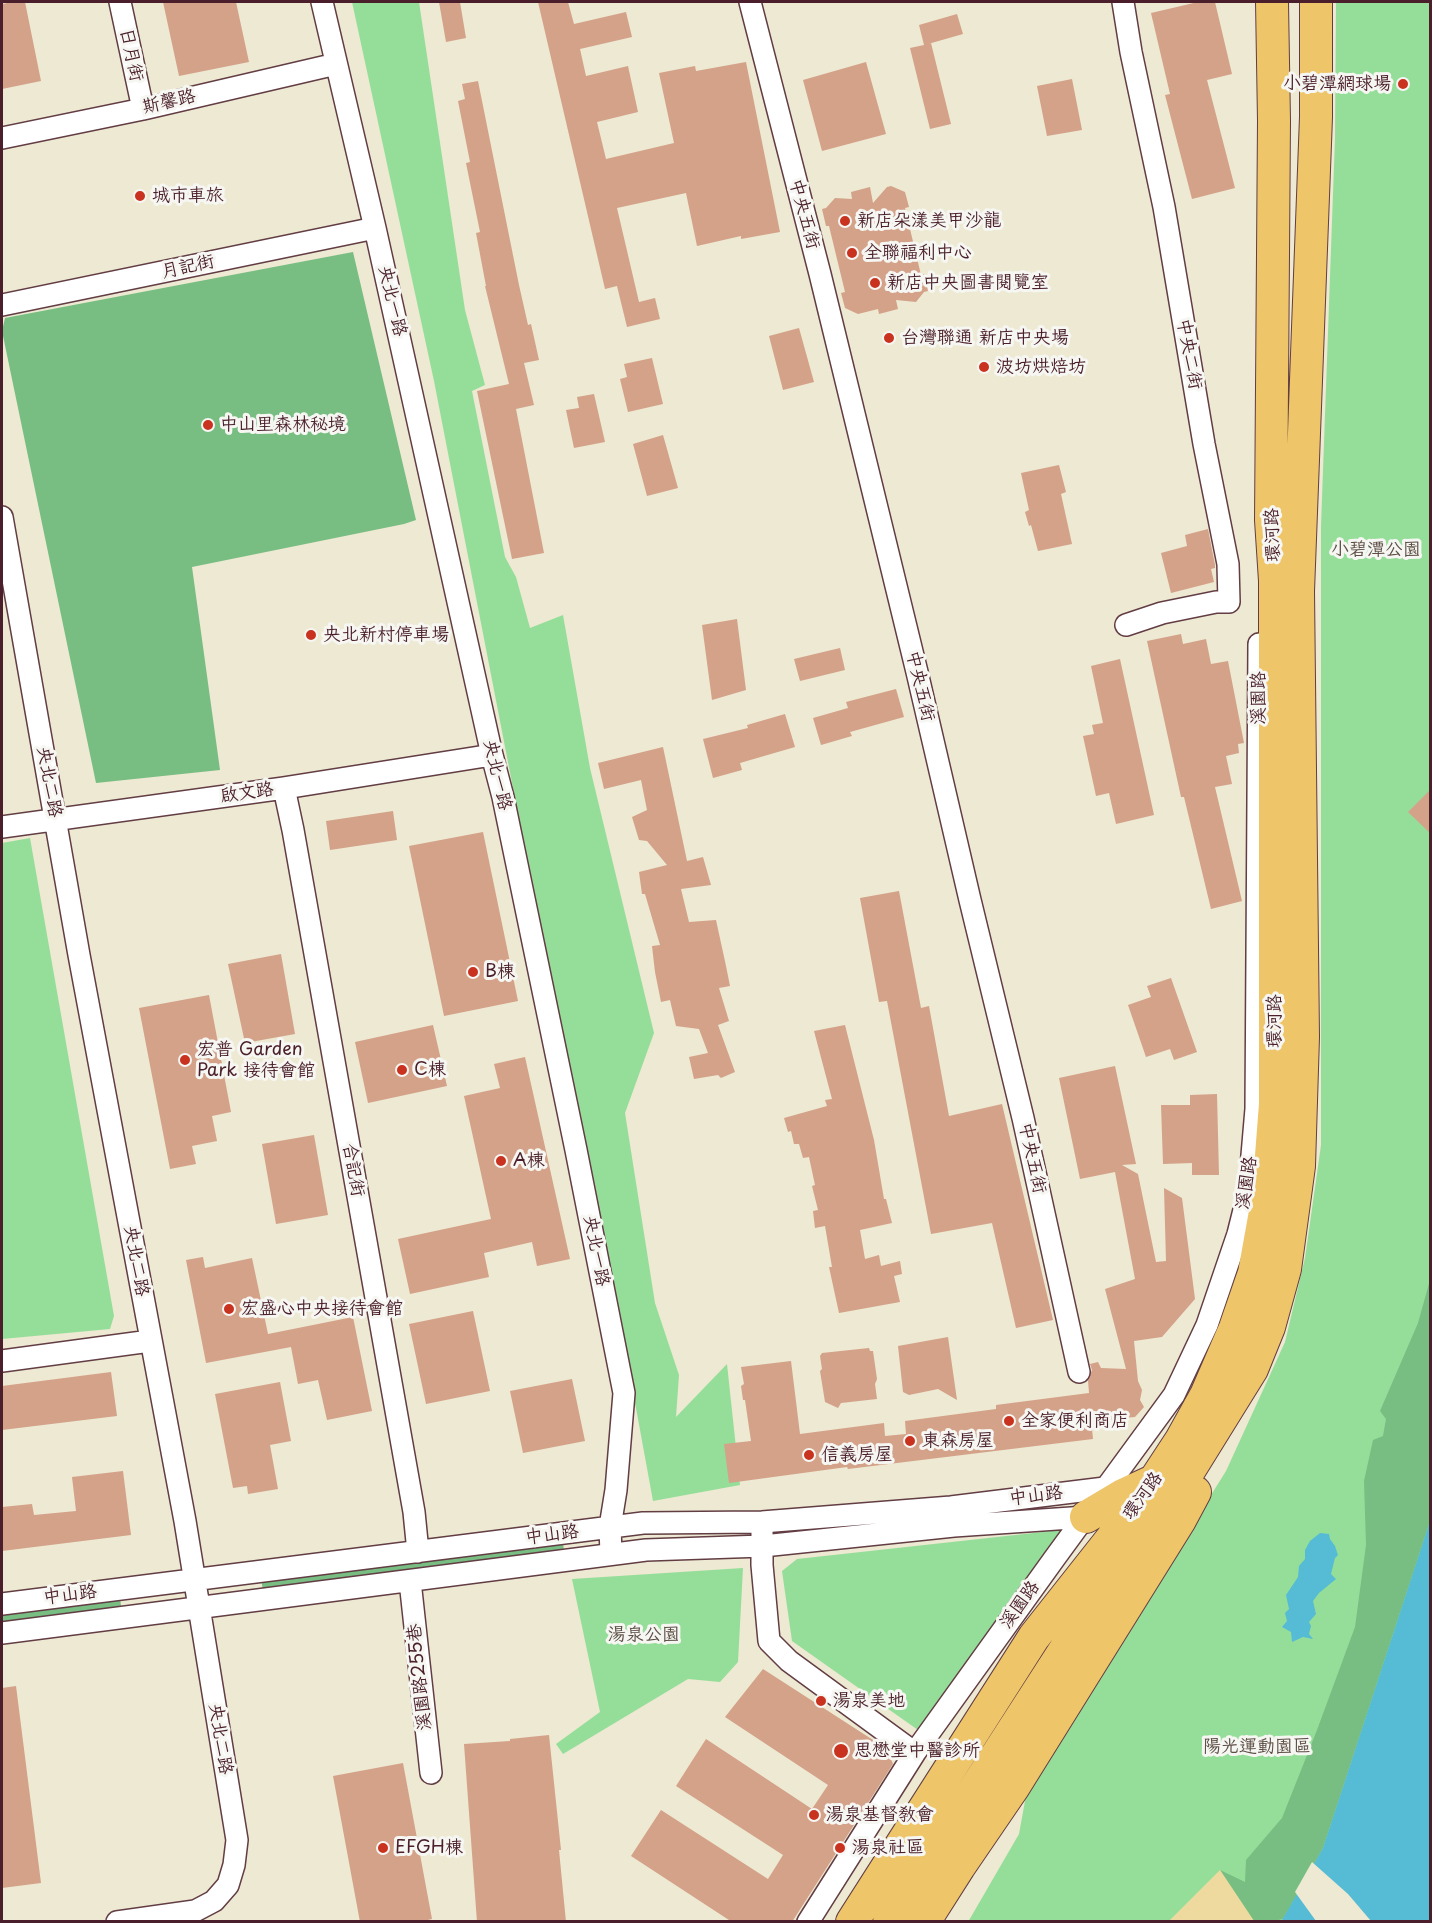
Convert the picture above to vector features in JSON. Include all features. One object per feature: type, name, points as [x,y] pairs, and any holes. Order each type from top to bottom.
[{"type":"highway","name":"環河路","points":[[852,1922],[1034,1637],[1084,1574],[1206,1395],[1235,1328],[1254,1273],[1268,1196],[1275,1104],[1275,593],[1271,520],[1274,144],[1272,2]]},
{"type":"highway","points":[[1272,459],[1289,122],[1292,2]]},
{"type":"highway","name":"環河路","points":[[1136,1496],[1177,1490],[1252,1369],[1269,1327],[1285,1269],[1299,1166],[1303,1037],[1298,591],[1315,129],[1316,2]]},
{"type":"highway","points":[[959,1867],[1013,1788],[1180,1520],[1232,1421],[1252,1369]]},
{"type":"highway","name":"環河路","points":[[924,1922],[959,1867],[1004,1774],[1163,1523],[1136,1496]]},
{"type":"highway","points":[[1086,1518],[1136,1496]]},
{"type":"highway","points":[[874,1922],[906,1883],[1087,1616],[1136,1496]]},
{"type":"highway","points":[[889,1922],[906,1883],[1052,1648],[1084,1574]]},
{"type":"street","name":"日月街","points":[[120,2],[142,109]]},
{"type":"street","name":"央北一路","points":[[322,2],[503,797],[624,1393],[616,1490],[610,1527],[611,1554]]},
{"type":"street","name":"中央五街","points":[[750,2],[820,274],[917,672],[1023,1118],[1079,1372]]},
{"type":"street","name":"中央二街","points":[[1123,2],[1131,52],[1164,207],[1204,444],[1228,564],[1229,602],[1216,602],[1162,613],[1126,625]]},
{"type":"street","name":"斯馨路","points":[[2,138],[142,109],[336,64]]},
{"type":"street","name":"月記街","points":[[2,305],[375,228]]},
{"type":"street","name":"央北二路","points":[[2,517],[9,601],[55,820],[185,1521],[237,1840],[228,1885],[214,1901],[195,1911],[117,1922]]},
{"type":"street","name":"溪園路","points":[[1136,1496],[1174,1395],[1207,1325],[1238,1234],[1249,1190],[1256,1109],[1260,581],[1271,520]]},
{"type":"street","name":"啟文路","points":[[2,828],[284,788],[492,755]]},
{"type":"street","name":"合記街","points":[[284,788],[414,1512],[418,1552]]},
{"type":"street","points":[[2,1361],[150,1341]]},
{"type":"street","name":"中山路","points":[[2,1604],[643,1523],[762,1522],[951,1507],[1136,1496]]},
{"type":"street","name":"溪園路","points":[[808,1922],[916,1751],[1086,1518]]},
{"type":"street","name":"中山路","points":[[2,1633],[646,1550],[763,1546],[954,1526],[1086,1518]]},
{"type":"street","points":[[762,1522],[762,1566],[769,1641],[789,1662],[908,1748],[916,1751]]},
{"type":"street","name":"溪園路255巷","points":[[410,1581],[431,1773]]},
{"type":"green space","points":[[352,2],[419,2],[465,310],[485,385],[472,391],[505,557],[516,577],[530,628],[563,615],[590,768],[654,1033],[625,1113],[655,1303],[679,1375],[676,1417],[727,1364],[740,1485],[653,1501],[434,381]]},
{"type":"green space","name":"陽光運動園區","points":[[1336,2],[1430,2],[1430,1921],[968,1922],[1019,1834],[1027,1790],[1226,1471],[1285,1342],[1305,1258],[1321,1145],[1321,526],[1335,138]]},
{"type":"green space","name":"中山里森林秘境","points":[[353,252],[416,520],[192,567],[220,770],[96,783],[2,331],[5,318]]},
{"type":"green space","points":[[30,838],[114,1316],[110,1329],[2,1339],[2,843]]},
{"type":"green space","points":[[1430,1280],[1430,1521],[1323,1848],[1283,1919],[1254,1921],[1220,1870],[1245,1882],[1246,1860],[1282,1818],[1355,1627],[1366,1545],[1364,1481],[1373,1440],[1383,1436],[1386,1419],[1380,1411],[1418,1323]]},
{"type":"green space","points":[[1061,1530],[918,1730],[792,1641],[782,1571],[797,1559]]},
{"type":"green space","points":[[563,1540],[564,1553],[263,1591],[261,1578]]},
{"type":"green space","name":"湯泉公園","points":[[743,1568],[738,1662],[720,1682],[688,1679],[563,1754],[556,1744],[600,1712],[572,1579]]},
{"type":"green space","points":[[120,1596],[121,1607],[2,1623],[2,1611]]},
{"type":"sand","points":[[1220,1870],[1254,1921],[1169,1921]]},
{"type":"water","points":[[1430,1521],[1430,1921],[1281,1922],[1323,1848]]},
{"type":"water","points":[[1320,1533],[1329,1534],[1335,1546],[1338,1555],[1331,1574],[1336,1579],[1313,1601],[1316,1614],[1309,1622],[1311,1626],[1309,1634],[1313,1639],[1303,1637],[1292,1642],[1291,1632],[1282,1627],[1287,1621],[1285,1613],[1289,1609],[1286,1595],[1298,1577],[1299,1566],[1305,1559],[1305,1550],[1310,1541]]},
{"type":"pier","points":[[1312,1862],[1348,1894],[1371,1921],[1316,1921],[1295,1892]]},
{"type":"building","points":[[25,2],[41,81],[2,89],[2,4]]},
{"type":"building","points":[[163,2],[236,2],[249,62],[179,76]]},
{"type":"building","points":[[439,2],[460,2],[466,38],[446,42]]},
{"type":"building","points":[[538,2],[568,2],[574,24],[626,12],[632,37],[580,49],[586,76],[628,66],[638,112],[597,122],[606,159],[674,143],[659,73],[695,66],[696,71],[746,62],[780,232],[741,239],[741,236],[697,246],[686,193],[617,208],[639,302],[655,298],[660,319],[627,327],[617,286],[605,289]]},
{"type":"building","points":[[1198,2],[1215,2],[1232,74],[1207,80],[1235,188],[1192,199],[1165,95],[1170,94],[1151,13]]},
{"type":"building","points":[[957,14],[963,34],[931,43],[951,124],[930,129],[910,48],[924,45],[919,25]]},
{"type":"building","points":[[866,62],[886,134],[822,151],[803,80]]},
{"type":"building","points":[[1072,79],[1082,130],[1047,136],[1037,86]]},
{"type":"building","points":[[478,81],[519,285],[539,360],[524,363],[534,405],[516,409],[544,553],[512,559],[477,391],[509,384],[485,286],[476,233],[480,232],[466,163],[470,162],[458,101],[465,99],[462,84]]},
{"type":"building","points":[[891,186],[905,192],[909,207],[905,208],[921,275],[924,274],[928,291],[924,292],[916,302],[896,300],[898,309],[879,314],[878,309],[858,314],[845,308],[841,293],[845,292],[829,226],[826,226],[822,209],[826,208],[835,198],[852,199],[851,192],[870,187],[873,203],[887,187]]},
{"type":"building","points":[[799,328],[814,382],[783,390],[769,336]]},
{"type":"building","points":[[652,358],[663,404],[628,412],[620,379],[627,377],[624,364]]},
{"type":"building","points":[[594,394],[605,442],[574,448],[566,410],[579,408],[577,397]]},
{"type":"building","points":[[663,435],[678,488],[647,496],[633,444]]},
{"type":"building","points":[[1059,465],[1066,492],[1061,494],[1072,544],[1038,551],[1025,512],[1029,510],[1021,473]]},
{"type":"building","points":[[1208,529],[1215,565],[1215,568],[1211,569],[1214,582],[1171,593],[1161,553],[1187,546],[1185,535]]},
{"type":"building","points":[[737,619],[746,690],[712,700],[702,625]]},
{"type":"building","points":[[1181,634],[1183,644],[1206,639],[1211,664],[1228,661],[1244,743],[1238,744],[1239,753],[1226,756],[1232,784],[1215,787],[1242,901],[1211,909],[1184,797],[1181,797],[1147,641]]},
{"type":"building","points":[[840,648],[845,670],[800,681],[794,659]]},
{"type":"building","points":[[1120,659],[1154,815],[1116,824],[1109,793],[1096,796],[1083,736],[1094,734],[1092,725],[1103,723],[1091,666]]},
{"type":"building","points":[[896,689],[904,717],[850,732],[852,736],[821,745],[813,718],[848,708],[846,702]]},
{"type":"building","points":[[785,714],[795,747],[740,763],[742,770],[713,778],[703,739],[748,728],[747,725]]},
{"type":"building","points":[[663,747],[687,861],[703,857],[711,885],[681,889],[689,922],[716,920],[730,986],[719,988],[729,1021],[718,1025],[735,1072],[721,1078],[718,1075],[694,1079],[689,1057],[708,1053],[699,1029],[676,1026],[670,1000],[661,1002],[652,946],[660,945],[645,894],[642,894],[639,872],[667,865],[647,841],[639,840],[632,817],[647,810],[641,780],[604,789],[598,763]]},
{"type":"building","points":[[1431,789],[1431,834],[1408,812]]},
{"type":"building","points":[[393,811],[397,840],[330,850],[326,821]]},
{"type":"building","points":[[483,832],[518,1001],[444,1016],[409,846]]},
{"type":"building","points":[[899,891],[921,1008],[929,1006],[949,1116],[1002,1104],[1053,1320],[1016,1328],[992,1223],[931,1234],[887,1001],[879,1002],[860,898]]},
{"type":"building","points":[[281,954],[295,1034],[245,1043],[228,964]]},
{"type":"building","points":[[1171,978],[1197,1052],[1174,1060],[1170,1049],[1146,1057],[1128,1005],[1151,997],[1147,986]]},
{"type":"building","name":"宏普 Garden Park 接待會館","points":[[209,995],[231,1112],[212,1116],[217,1141],[192,1146],[196,1164],[170,1169],[139,1008]]},
{"type":"building","name":"C棟","points":[[433,1025],[447,1086],[368,1103],[355,1042]]},
{"type":"building","points":[[845,1025],[874,1140],[884,1199],[886,1199],[892,1223],[860,1230],[865,1259],[879,1255],[881,1266],[900,1261],[902,1274],[894,1276],[900,1302],[839,1313],[829,1267],[832,1267],[825,1226],[815,1228],[813,1211],[818,1210],[812,1186],[815,1185],[809,1157],[803,1158],[799,1144],[794,1144],[791,1131],[788,1132],[784,1118],[827,1106],[825,1100],[832,1099],[814,1031]]},
{"type":"building","name":"A棟","points":[[525,1057],[570,1259],[537,1266],[532,1242],[484,1253],[489,1277],[410,1294],[398,1239],[491,1219],[464,1096],[500,1088],[494,1064]]},
{"type":"building","points":[[1115,1066],[1136,1164],[1122,1165],[1138,1174],[1156,1262],[1166,1261],[1164,1188],[1182,1198],[1195,1299],[1162,1337],[1134,1341],[1138,1381],[1142,1390],[1140,1400],[1144,1407],[1135,1417],[1124,1418],[1116,1427],[1092,1429],[1093,1439],[729,1483],[724,1444],[751,1441],[741,1386],[744,1384],[741,1367],[791,1361],[800,1434],[884,1423],[885,1436],[906,1434],[905,1421],[996,1409],[996,1405],[1089,1393],[1088,1380],[1092,1370],[1090,1364],[1098,1362],[1101,1368],[1126,1369],[1105,1289],[1135,1279],[1115,1172],[1080,1179],[1059,1078]]},
{"type":"building","points":[[1217,1094],[1219,1175],[1192,1175],[1192,1163],[1163,1164],[1161,1105],[1190,1105],[1190,1095]]},
{"type":"building","points":[[314,1135],[328,1215],[276,1224],[262,1144]]},
{"type":"building","points":[[203,1257],[205,1268],[252,1258],[268,1334],[353,1317],[372,1411],[327,1420],[318,1380],[298,1384],[291,1347],[206,1363],[186,1260]]},
{"type":"building","points":[[473,1311],[490,1391],[426,1404],[409,1324]]},
{"type":"building","points":[[948,1337],[957,1400],[938,1389],[909,1395],[903,1392],[898,1346]]},
{"type":"building","points":[[869,1348],[873,1351],[877,1399],[841,1403],[838,1408],[825,1402],[820,1371],[822,1353]]},
{"type":"building","points":[[111,1372],[117,1416],[2,1430],[2,1386]]},
{"type":"building","points":[[572,1379],[585,1441],[523,1453],[510,1391]]},
{"type":"building","points":[[280,1382],[291,1441],[270,1445],[278,1489],[248,1494],[247,1486],[233,1488],[215,1394]]},
{"type":"building","points":[[123,1471],[131,1535],[2,1551],[2,1507],[32,1504],[34,1515],[76,1511],[72,1477]]},
{"type":"building","points":[[763,1669],[887,1749],[893,1764],[792,1922],[732,1922],[631,1856],[661,1810],[768,1879],[783,1855],[676,1786],[706,1739],[812,1809],[828,1785],[725,1717]]},
{"type":"building","points":[[16,1686],[41,1883],[2,1888],[2,1688]]},
{"type":"building","points":[[549,1735],[566,1922],[477,1922],[464,1744],[510,1741],[510,1739]]},
{"type":"building","name":"EFGH棟","points":[[403,1763],[432,1919],[419,1922],[360,1922],[333,1776]]},
{"type":"place","name":"小碧潭網球場","points":[[1403,84]]},
{"type":"place","name":"城市車旅","points":[[140,196]]},
{"type":"place","name":"新店朵漾美甲沙龍","points":[[845,221]]},
{"type":"place","name":"全聯福利中心","points":[[852,253]]},
{"type":"place","name":"新店中央圖書閱覽室","points":[[875,283]]},
{"type":"place","name":"台灣聯通 新店中央場","points":[[889,338]]},
{"type":"place","name":"波坊烘焙坊","points":[[984,367]]},
{"type":"place","name":"中山里森林秘境","points":[[208,425]]},
{"type":"place","name":"央北新村停車場","points":[[311,635]]},
{"type":"place","name":"B棟","points":[[473,972]]},
{"type":"place","name":"宏普 Garden Park 接待會館","points":[[185,1060]]},
{"type":"place","name":"C棟","points":[[402,1070]]},
{"type":"place","name":"A棟","points":[[501,1161]]},
{"type":"place","name":"宏盛心中央接待會館","points":[[229,1309]]},
{"type":"place","name":"全家便利商店","points":[[1009,1421]]},
{"type":"place","name":"東森房屋","points":[[910,1441]]},
{"type":"place","name":"信義房屋","points":[[809,1455]]},
{"type":"place","name":"湯泉美地","points":[[821,1701]]},
{"type":"place","name":"思懋堂中醫診所","points":[[841,1751]]},
{"type":"place","name":"湯泉基督教會","points":[[814,1815]]},
{"type":"place","name":"EFGH棟","points":[[383,1848]]},
{"type":"place","name":"湯泉社區","points":[[840,1848]]},
{"type":"park label","name":"小碧潭公園","points":[[1376,550]]}]
